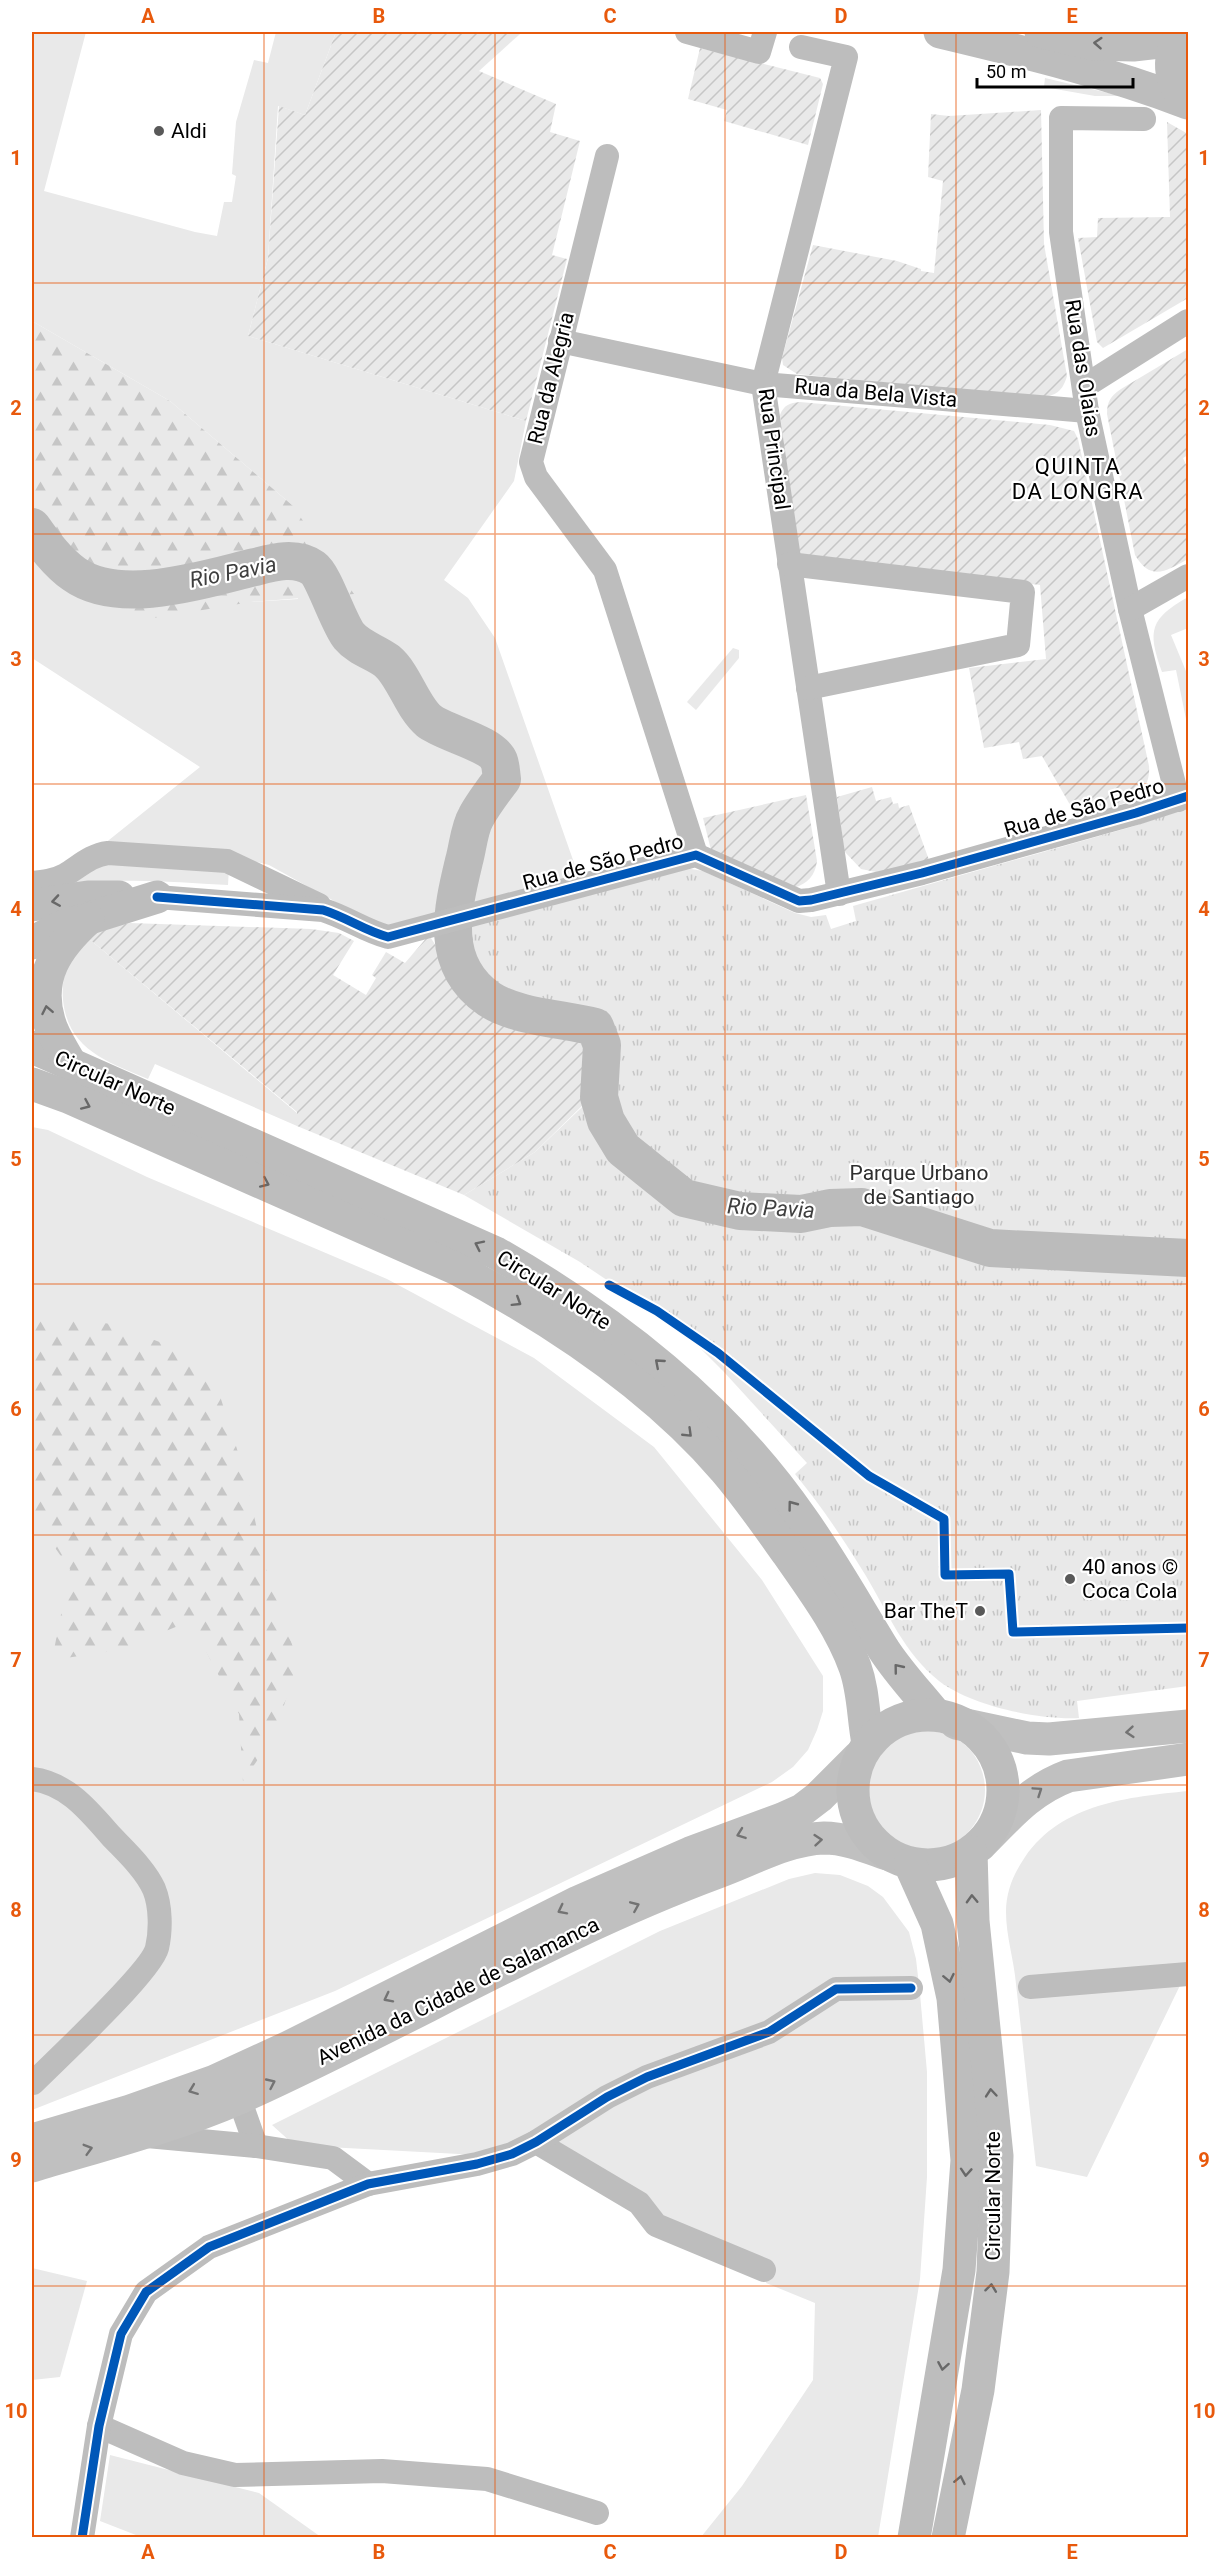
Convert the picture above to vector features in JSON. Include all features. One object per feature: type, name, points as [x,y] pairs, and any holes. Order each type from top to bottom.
[{"type":"main road","points":[[940,32],[1076,64],[1136,82],[1188,102]]},
{"type":"main road","points":[[1041,32],[1093,44],[1137,38],[1180,36],[1171,62],[1172,78],[1179,92],[1188,102]]},
{"type":"main road","points":[[32,905],[88,897],[157,897]]},
{"type":"main road","points":[[32,943],[61,927],[157,897]]},
{"type":"main road","points":[[70,1063],[50,1023],[45,999],[47,979],[55,955],[69,936],[88,919]]},
{"type":"main road","name":"Circular Norte","points":[[32,1047],[496,1253],[552,1286],[622,1334],[720,1419],[771,1478],[802,1518],[846,1584],[885,1651],[945,1718]]},
{"type":"main road","name":"Circular Norte","points":[[32,1084],[78,1101],[457,1269],[508,1296],[601,1358],[645,1393],[724,1469],[819,1598],[848,1649],[856,1670],[862,1693],[863,1750]]},
{"type":"main road","points":[[912,1715],[945,1718],[979,1733],[994,1753],[1003,1777],[1003,1802],[998,1818],[995,1826],[976,1848],[959,1859],[935,1866],[898,1859],[870,1840],[858,1821],[852,1800],[852,1779],[863,1750],[890,1724],[912,1715]]},
{"type":"main road","name":"Circular Norte","points":[[948,2538],[978,2390],[993,2272],[997,2157],[973,1921],[976,1848]]},
{"type":"main road","name":"Circular Norte","points":[[898,1859],[937,1924],[953,1998],[967,2160],[959,2270],[914,2538]]},
{"type":"street","points":[[687,32],[759,52],[765,32]]},
{"type":"street","name":"Rua Principal","points":[[801,47],[846,57],[763,384],[839,894]]},
{"type":"street","name":"Rua das Olaias","points":[[1144,119],[1061,118],[1061,232],[1088,411],[1130,609],[1183,798]]},
{"type":"street","name":"Rua da Alegria","points":[[606,156],[531,462],[536,477],[605,570],[696,855]]},
{"type":"street","points":[[1085,386],[1188,321]]},
{"type":"street","name":"Rua da Bela Vista","points":[[560,341],[763,384],[1088,411]]},
{"type":"street","points":[[789,564],[1023,592],[1018,645],[808,688]]},
{"type":"street","points":[[1130,609],[1188,576]]},
{"type":"street","name":"Rua de São Pedro","points":[[157,897],[323,910],[340,915],[374,933],[388,937],[696,855],[799,901],[811,900],[933,870],[1183,798]]},
{"type":"street","points":[[32,883],[63,876],[96,854],[227,861],[340,915]]},
{"type":"street","points":[[232,903],[248,894],[253,880],[246,870]]},
{"type":"street","points":[[945,1718],[1027,1738],[1049,1739],[1188,1726]]},
{"type":"street","name":"Avenida da Cidade de Salamanca","points":[[32,2140],[162,2101],[215,2081],[289,2047],[578,1902],[690,1852],[802,1810],[819,1797],[863,1750]]},
{"type":"street","points":[[976,1848],[1034,1792],[1052,1782],[1068,1776],[1188,1759]]},
{"type":"street","points":[[32,1779],[48,1781],[78,1800],[118,1843],[154,1889],[160,1919],[157,1950],[141,1974],[33,2083]]},
{"type":"street","name":"Avenida da Cidade de Salamanca","points":[[32,2166],[193,2117],[239,2098],[407,2018],[594,1924],[696,1880],[790,1845],[825,1838],[857,1843],[898,1859]]},
{"type":"street","points":[[1030,1988],[1188,1974]]},
{"type":"street","points":[[82,2538],[99,2426],[121,2334],[146,2292],[209,2247],[368,2184],[477,2164],[512,2154],[536,2142],[607,2097],[646,2077],[769,2032],[836,1989],[911,1988]]},
{"type":"street","points":[[239,2098],[256,2146]]},
{"type":"street","points":[[136,2135],[256,2146],[333,2158],[368,2184]]},
{"type":"street","points":[[536,2142],[639,2203],[656,2225],[764,2270]]},
{"type":"street","points":[[99,2426],[183,2463],[235,2475],[382,2471],[487,2479],[597,2513]]},
{"type":"green space","points":[[32,32],[86,32],[44,191],[217,236],[224,202],[232,202],[236,176],[232,174],[236,122],[254,60],[268,63],[276,32],[336,32],[305,115],[278,106],[268,258],[248,336],[526,421],[514,481],[444,580],[468,598],[495,638],[579,877],[381,927],[269,865],[217,852],[104,844],[200,767],[32,658],[32,550],[81,591],[251,602],[298,599],[292,505],[170,401],[32,321]]},
{"type":"green space","points":[[336,32],[522,32],[479,71],[556,104],[550,132],[580,141],[552,255],[567,259],[526,421],[248,336],[268,258],[279,106],[305,115]]},
{"type":"green space","points":[[700,48],[820,78],[823,84],[808,145],[724,121],[727,110],[688,99]]},
{"type":"green space","points":[[1045,78],[1121,96],[1095,96],[1044,87]]},
{"type":"green space","points":[[1041,110],[1044,244],[1067,376],[1059,391],[1052,395],[1036,397],[797,374],[783,365],[782,358],[813,245],[897,261],[921,269],[921,271],[934,273],[943,181],[928,177],[931,114],[949,116]]},
{"type":"green space","points":[[1167,122],[1188,134],[1188,298],[1103,348],[1097,342],[1078,238],[1097,237],[1098,218],[1170,217]]},
{"type":"green space","points":[[32,321],[170,401],[292,505],[354,594],[251,602],[154,618],[81,591],[32,550]]},
{"type":"green space","points":[[1188,349],[1188,455],[1183,458],[1188,469],[1188,559],[1159,572],[1147,569],[1135,555],[1107,414],[1108,406],[1112,397],[1121,389]]},
{"type":"green space","points":[[800,402],[1050,425],[1074,431],[1078,439],[1149,766],[1148,779],[1143,789],[1135,797],[1125,803],[1077,817],[1042,756],[1023,759],[1019,742],[984,748],[969,668],[1046,659],[1040,585],[799,555],[780,415],[787,405]]},
{"type":"green space","points":[[1188,597],[1188,628],[1171,635],[1188,676],[1188,729],[1176,670],[1162,672],[1154,646],[1154,636],[1159,619]]},
{"type":"green space","points":[[733,648],[739,650],[739,658],[696,710],[687,702]]},
{"type":"green space","points":[[872,787],[876,801],[891,797],[893,804],[898,803],[899,808],[909,805],[929,860],[881,873],[861,869],[844,851],[837,797]]},
{"type":"green space","points":[[806,795],[817,861],[813,875],[803,884],[794,888],[712,854],[703,818]]},
{"type":"green space","name":"Parque Urbano de Santiago","points":[[1188,808],[1188,1686],[1077,1701],[1079,1718],[1025,1714],[969,1698],[953,1690],[939,1681],[916,1658],[841,1537],[795,1474],[807,1463],[724,1372],[683,1331],[580,1262],[464,1195],[535,1152],[602,1088],[607,1075],[608,1057],[605,1031],[599,1022],[586,1016],[547,1009],[509,998],[480,980],[471,965],[467,946],[468,922],[679,867],[703,871],[795,913],[811,917],[826,915],[831,929],[856,921],[853,906],[1131,827]]},
{"type":"green space","points":[[97,862],[229,868],[228,885],[124,881],[61,887]]},
{"type":"green space","points":[[130,923],[311,929],[339,933],[354,941],[333,975],[366,995],[376,978],[372,975],[386,952],[405,963],[429,935],[445,960],[479,1000],[510,1017],[566,1027],[585,1033],[592,1039],[595,1050],[593,1087],[585,1103],[535,1152],[464,1195],[297,1126],[297,1112],[88,938],[98,929]]},
{"type":"green space","points":[[88,938],[297,1113],[297,1126],[155,1064],[148,1079],[92,1052],[73,1031],[66,1017],[63,1000],[65,972]]},
{"type":"green space","points":[[32,1127],[48,1130],[147,1177],[387,1279],[534,1358],[654,1447],[762,1580],[823,1676],[823,1711],[808,1750],[793,1767],[772,1782],[335,1991],[32,2110]]},
{"type":"green space","points":[[32,1315],[112,1324],[178,1349],[220,1396],[244,1471],[265,1565],[298,1662],[275,1733],[243,1782],[239,1714],[190,1621],[120,1650],[52,1660],[70,1569],[32,1515]]},
{"type":"green space","points":[[924,1729],[947,1734],[967,1747],[980,1767],[985,1790],[980,1813],[967,1833],[947,1846],[924,1851],[901,1846],[881,1833],[868,1813],[863,1790],[868,1767],[881,1747],[901,1734]]},
{"type":"green space","points":[[1188,1791],[1188,1969],[1087,2177],[1036,2166],[1015,1975],[1006,1921],[1006,1904],[1011,1883],[1017,1869],[1040,1839],[1077,1814],[1120,1800]]},
{"type":"green space","points":[[815,1873],[840,1875],[868,1886],[883,1897],[909,1932],[916,1959],[920,1994],[927,2072],[927,2177],[920,2279],[878,2537],[701,2537],[742,2486],[813,2380],[815,2303],[766,2283],[770,2262],[661,2219],[537,2134],[478,2155],[292,2143],[272,2125],[660,1931],[789,1879]]},
{"type":"green space","points":[[32,2268],[87,2281],[60,2377],[32,2380]]},
{"type":"green space","points":[[110,2455],[259,2493],[321,2537],[141,2537],[100,2521]]},
{"type":"shaded area","points":[[1096,1252],[1188,1252],[1188,1265],[1174,1266]]},
{"type":"waterway","name":"Rio Pavia","points":[[32,527],[56,558],[74,574],[93,584],[115,589],[163,587],[188,583],[277,562],[292,561],[306,564],[313,568],[322,580],[349,636],[357,644],[387,661],[393,667],[423,715],[436,725],[478,744],[495,755],[500,763],[502,779],[485,802],[470,833],[453,917],[453,936],[462,970],[473,985],[500,1005],[526,1014],[595,1027],[602,1045],[599,1097],[606,1121],[623,1149],[684,1198],[740,1211],[801,1214],[830,1208],[862,1207],[990,1248],[1188,1258]]},
{"type":"cycle path","points":[[157,897],[323,910],[388,937],[696,855],[799,901],[811,900],[922,873],[1136,813],[1188,796]]},
{"type":"cycle path","points":[[609,1285],[657,1311],[718,1353],[869,1476],[944,1519],[945,1575],[1009,1574],[1013,1632],[1188,1628]]},
{"type":"cycle path","points":[[82,2538],[99,2426],[121,2334],[146,2292],[209,2247],[368,2184],[477,2164],[512,2154],[536,2142],[607,2097],[647,2077],[769,2032],[836,1989],[911,1988]]},
{"type":"place","name":"Aldi","points":[[159,131]]},
{"type":"place","name":"40 anos © Coca Cola","points":[[1070,1579]]},
{"type":"place","name":"Bar TheT","points":[[980,1611]]},
{"type":"district","name":"QUINTA DA LONGRA","points":[[1078,479]]}]
